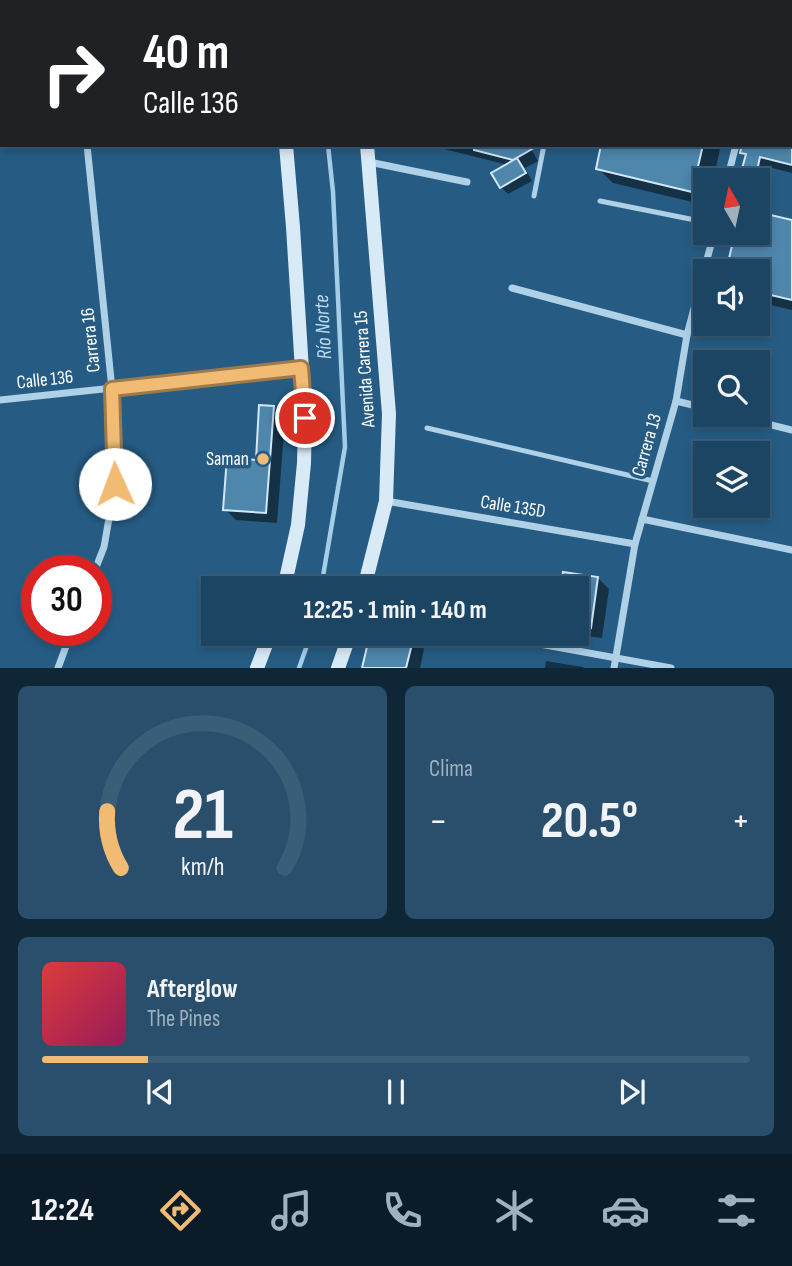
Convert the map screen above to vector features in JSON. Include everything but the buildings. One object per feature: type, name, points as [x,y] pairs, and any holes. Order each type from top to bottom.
[{"type":"main road","points":[[286,147],[305,418],[298,525],[287,576]]},
{"type":"main road","name":"Avenida Carrera 15","points":[[367,147],[389,414],[386,501],[367,576]]},
{"type":"main road","points":[[257,667],[265,646]]},
{"type":"main road","points":[[338,667],[346,646]]},
{"type":"street","name":"Carrera 16","points":[[87,147],[112,389],[115,484],[101,555]]},
{"type":"street","points":[[730,168],[735,147]]},
{"type":"street","points":[[369,162],[467,182]]},
{"type":"street","name":"Carrera 13","points":[[614,667],[635,544],[676,401],[687,335],[711,245]]},
{"type":"street","points":[[512,288],[687,335]]},
{"type":"street","name":"Calle 136","points":[[0,400],[301,368]]},
{"type":"street","points":[[676,401],[693,405]]},
{"type":"street","points":[[770,425],[792,430]]},
{"type":"street","name":"Calle 135D","points":[[386,501],[635,544]]},
{"type":"street","points":[[642,519],[792,550]]},
{"type":"street","points":[[58,667],[66,646]]},
{"type":"street","points":[[553,646],[671,667]]},
{"type":"lane","points":[[534,196],[544,147]]},
{"type":"lane","points":[[600,201],[693,220]]},
{"type":"lane","points":[[427,428],[653,481]]},
{"type":"waterway","name":"Río Norte","points":[[323,576],[345,447],[333,192],[328,147]]},
{"type":"waterway","name":"Río Norte","points":[[299,668],[307,646]]},
{"type":"place","name":"Saman","points":[[263,459]]},
{"type":"route","points":[[115,484],[112,389],[301,368],[305,418]]}]
